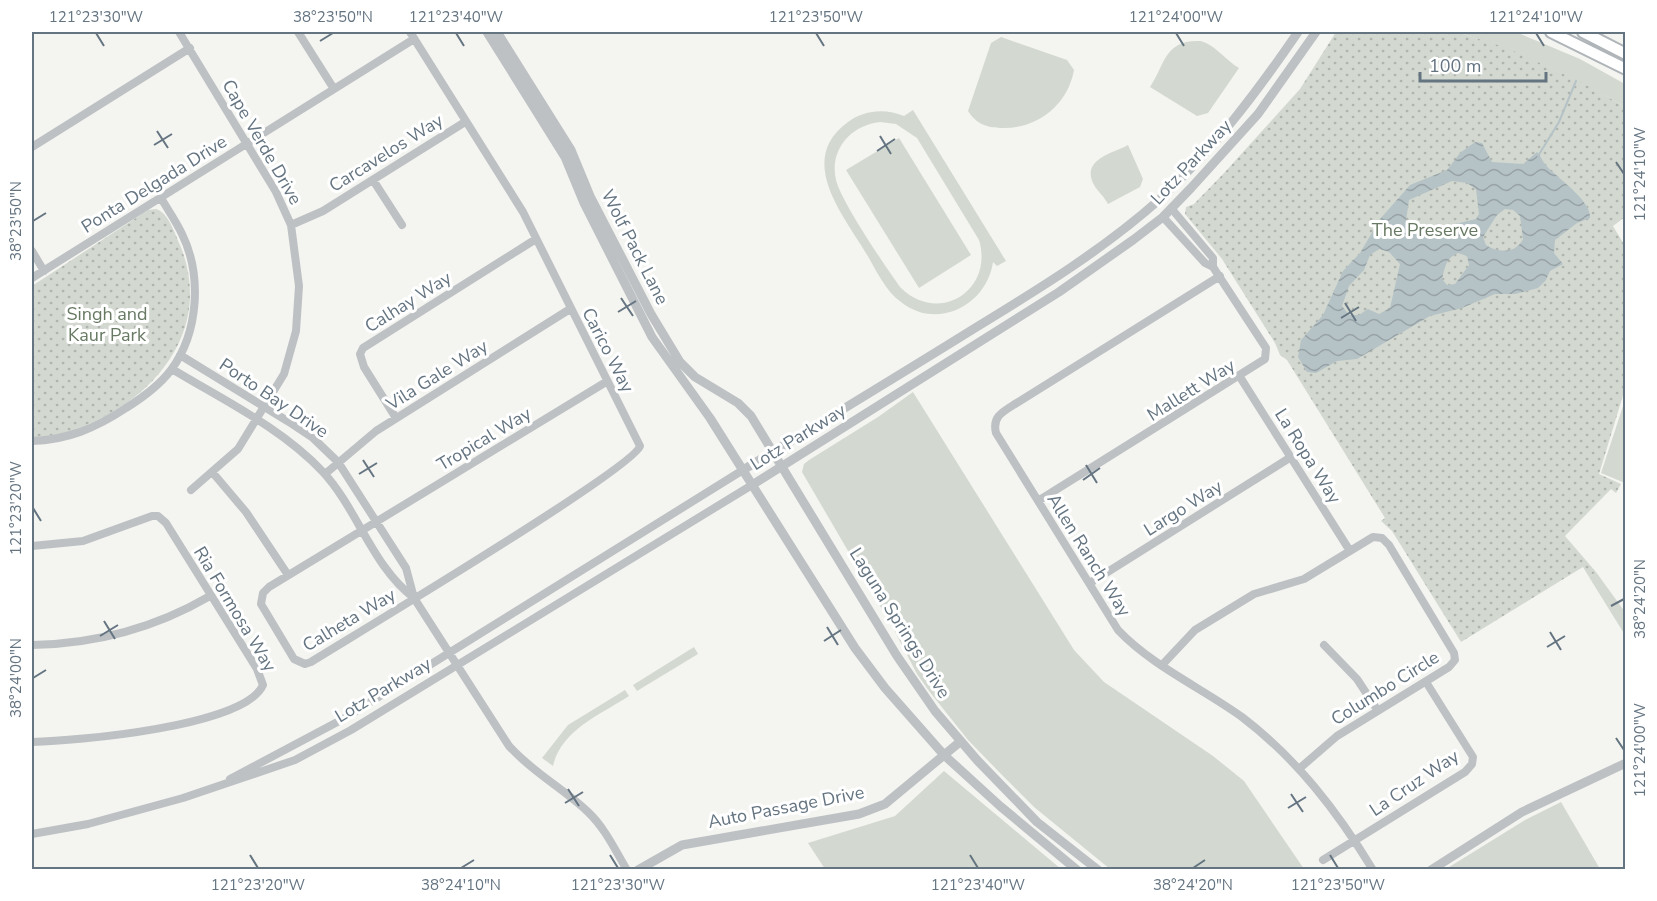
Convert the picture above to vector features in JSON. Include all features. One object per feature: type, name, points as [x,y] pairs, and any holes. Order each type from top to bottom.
[{"type":"main road","points":[[1551,32],[1626,69]]},
{"type":"main road","points":[[1582,32],[1626,54]]},
{"type":"street","name":"Cape Verde Drive","points":[[179,32],[249,143],[276,192],[291,225],[298,286],[296,331],[284,374],[238,449],[213,473],[190,490]]},
{"type":"street","points":[[298,32],[334,89]]},
{"type":"street","name":"Wolf Pack Lane","points":[[487,32],[561,150],[584,203],[652,337],[742,470]]},
{"type":"street","name":"Wolf Pack Lane","points":[[497,32],[571,150],[590,196],[651,314],[680,362],[695,377],[743,407],[772,452]]},
{"type":"street","name":"Lotz Parkway","points":[[229,780],[237,773],[343,719],[742,470],[1035,291],[1124,229],[1206,153],[1246,106],[1298,32]]},
{"type":"street","name":"Lotz Parkway","points":[[32,834],[88,824],[151,808],[229,780],[295,760],[351,730],[752,485],[1059,292],[1105,262],[1163,217],[1216,163],[1258,114],[1316,32]]},
{"type":"street","name":"Ponta Delgada Drive","points":[[32,278],[334,89],[412,35]]},
{"type":"street","name":"Carico Way","points":[[412,35],[523,212],[606,382],[638,439],[639,452],[582,493],[414,598]]},
{"type":"street","points":[[32,147],[190,48]]},
{"type":"street","name":"Carcavelos Way","points":[[291,225],[312,217],[465,122]]},
{"type":"street","points":[[373,180],[402,225]]},
{"type":"street","points":[[32,441],[55,440],[87,430],[144,397],[172,369],[180,355],[188,337],[195,304],[194,270],[183,234],[161,198]]},
{"type":"street","name":"Mallett Way","points":[[1171,208],[1213,258],[1213,267]]},
{"type":"street","name":"Mallett Way","points":[[1038,501],[1259,366],[1267,353],[1220,276],[1163,217]]},
{"type":"street","name":"Calhay Way","points":[[396,418],[364,367],[360,354],[363,348],[536,239]]},
{"type":"street","points":[[32,251],[44,271]]},
{"type":"street","name":"Allen Ranch Way","points":[[1220,276],[998,415],[994,425],[996,434],[1118,630],[1138,649],[1241,717],[1300,768],[1334,808],[1373,870]]},
{"type":"street","name":"Vila Gale Way","points":[[325,474],[360,442],[570,309]]},
{"type":"street","name":"Porto Bay Drive","points":[[180,355],[313,438],[338,462],[406,568],[414,598]]},
{"type":"street","name":"Porto Bay Drive","points":[[172,369],[257,420],[300,450],[325,474],[393,579],[414,598],[509,746],[522,761],[594,818],[627,870]]},
{"type":"street","name":"La Ropa Way","points":[[1240,377],[1350,551]]},
{"type":"street","name":"Tropical Way","points":[[376,520],[606,382]]},
{"type":"street","name":"Laguna Springs Drive","points":[[772,452],[897,656],[935,711],[1037,822],[1098,870]]},
{"type":"street","name":"Largo Way","points":[[1090,584],[1291,457]]},
{"type":"street","points":[[742,470],[867,663],[915,724],[944,755],[1000,807],[1077,870]]},
{"type":"street","points":[[213,473],[246,512],[288,575]]},
{"type":"street","name":"Ria Formosa Way","points":[[32,546],[83,541],[152,516],[158,516],[166,523],[262,678],[261,690],[219,715],[199,722],[108,735],[32,742]]},
{"type":"street","name":"Calheta Way","points":[[376,520],[263,593],[261,604],[294,659],[305,664],[414,598]]},
{"type":"street","name":"Columbo Circle","points":[[1163,664],[1195,630],[1254,594],[1304,579],[1373,537],[1382,538],[1389,544],[1454,653],[1455,660],[1449,667],[1426,682],[1337,736],[1300,768]]},
{"type":"street","points":[[32,645],[63,645],[111,637],[172,616],[210,596]]},
{"type":"street","points":[[1324,645],[1357,679],[1378,711]]},
{"type":"street","name":"La Cruz Way","points":[[1323,860],[1465,772],[1472,764],[1473,757],[1426,682]]},
{"type":"street","name":"Auto Passage Drive","points":[[638,870],[682,845],[859,814],[885,804],[961,741]]},
{"type":"street","points":[[1431,870],[1522,812],[1626,763]]},
{"type":"green space","name":"The Preserve","points":[[1336,32],[1457,32],[1507,48],[1583,83],[1625,107],[1625,217],[1613,226],[1625,246],[1625,389],[1599,474],[1621,484],[1616,493],[1611,489],[1565,536],[1596,572],[1589,577],[1583,567],[1461,642],[1392,531],[1381,521],[1385,518],[1287,360],[1280,355],[1275,343],[1222,259],[1185,214],[1186,207],[1194,204],[1225,172],[1300,89]]},
{"type":"green space","points":[[1457,32],[1516,32],[1580,59],[1625,84],[1625,107],[1543,65]]},
{"type":"green space","points":[[1001,37],[1067,60],[1074,70],[1065,93],[1050,112],[1029,124],[1017,127],[988,126],[975,120],[968,111],[991,43]]},
{"type":"green space","points":[[1201,41],[1212,46],[1239,68],[1208,113],[1197,116],[1150,87],[1167,55],[1173,49],[1180,44]]},
{"type":"green space","points":[[913,110],[1006,261],[997,266],[993,262],[989,277],[971,301],[958,309],[944,313],[930,314],[915,310],[895,297],[880,278],[835,203],[828,186],[825,169],[826,152],[833,137],[848,122],[861,115],[882,111],[904,116]],"holes":[[[880,122],[896,124],[917,138],[979,240],[982,258],[978,274],[971,287],[960,297],[946,302],[931,303],[916,299],[901,288],[855,218],[836,180],[835,169],[839,149],[851,134],[869,124]]]},
{"type":"green space","points":[[899,138],[971,255],[919,288],[846,170]]},
{"type":"green space","points":[[1128,145],[1143,179],[1140,187],[1108,204],[1094,185],[1091,169],[1100,158]]},
{"type":"green space","name":"Singh and Kaur Park","points":[[156,209],[168,219],[180,245],[189,276],[189,306],[183,333],[170,359],[152,381],[130,401],[104,417],[71,431],[32,438],[32,286],[148,210]]},
{"type":"green space","points":[[913,392],[1074,650],[1104,682],[1213,756],[1244,781],[1304,869],[1110,869],[1034,807],[968,740],[917,674],[893,628],[802,472],[804,464],[809,460]]},
{"type":"green space","points":[[1626,400],[1625,483],[1601,473]]},
{"type":"green space","points":[[1596,572],[1625,612],[1625,635],[1589,577]]},
{"type":"green space","points":[[694,647],[698,654],[637,691],[633,685]]},
{"type":"green space","points":[[625,690],[629,696],[573,733],[557,753],[553,766],[542,758],[568,725]]},
{"type":"green space","points":[[944,771],[1061,869],[825,869],[808,843],[895,816]]},
{"type":"green space","points":[[1561,802],[1600,869],[1446,869],[1525,820]]},
{"type":"water","points":[[1475,142],[1482,143],[1492,162],[1523,164],[1537,152],[1545,164],[1579,196],[1589,211],[1590,218],[1577,223],[1555,240],[1554,253],[1563,264],[1550,271],[1546,280],[1538,288],[1515,294],[1495,294],[1462,308],[1430,316],[1357,359],[1337,361],[1316,373],[1307,372],[1298,357],[1301,340],[1323,315],[1343,271],[1360,253],[1380,219],[1410,185],[1447,170],[1460,153]],"holes":[[[1452,181],[1467,183],[1476,189],[1479,214],[1476,219],[1455,224],[1441,235],[1424,225],[1408,226],[1406,221],[1409,200]],[[1505,209],[1513,210],[1520,216],[1523,239],[1511,250],[1501,251],[1486,245],[1483,237],[1497,215]],[[1379,249],[1389,252],[1400,264],[1390,308],[1379,314],[1368,309],[1359,315],[1349,315],[1342,306],[1349,286],[1364,270],[1370,255]],[[1458,253],[1467,256],[1469,265],[1455,284],[1447,285],[1442,279],[1451,257]]]},
{"type":"waterway","points":[[1538,156],[1559,122],[1576,81]]}]
